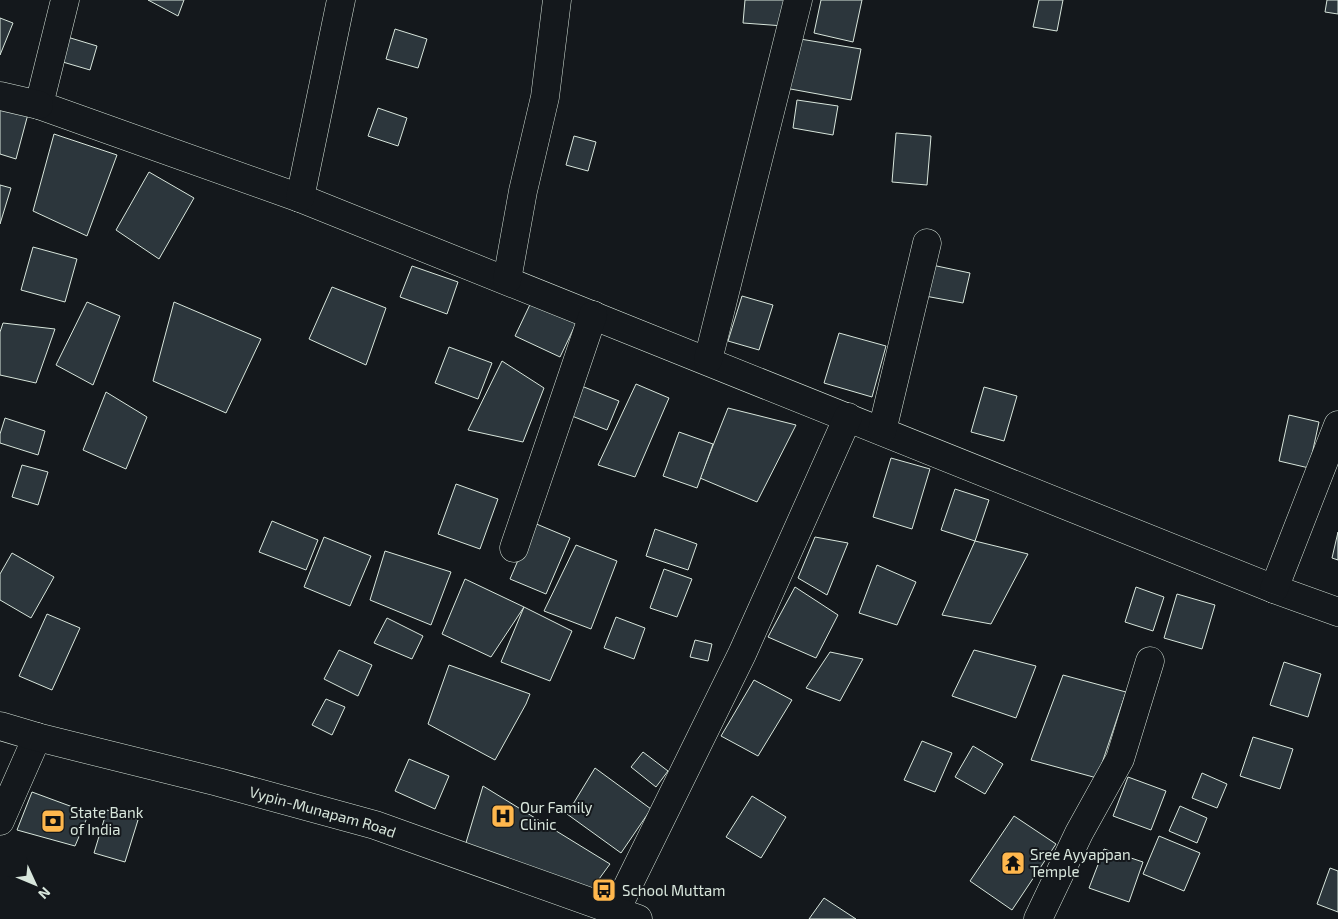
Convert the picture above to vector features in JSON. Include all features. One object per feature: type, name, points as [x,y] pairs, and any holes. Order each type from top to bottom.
[{"type":"street","points":[[39,105],[65,0]]},
{"type":"street","points":[[300,198],[341,0]]},
{"type":"street","points":[[507,280],[523,191],[545,97],[557,0]]},
{"type":"street","points":[[708,360],[798,0]]},
{"type":"street","points":[[0,96],[39,105],[300,198],[708,360],[1274,589],[1338,612]]},
{"type":"street","points":[[882,431],[928,243]]},
{"type":"street","points":[[514,548],[593,315]]},
{"type":"street","points":[[627,915],[848,417]]},
{"type":"street","points":[[1274,589],[1338,425]]},
{"type":"street","points":[[1038,919],[1079,833],[1120,759],[1150,661]]},
{"type":"street","name":"Vypin-Munapam Road","points":[[0,726],[218,782],[375,825],[627,915]]},
{"type":"street","points":[[0,821],[38,737]]},
{"type":"building","points":[[148,0],[184,0],[178,16]]},
{"type":"building","points":[[745,0],[787,0],[784,26],[743,23]]},
{"type":"building","points":[[821,0],[862,0],[853,42],[814,33]]},
{"type":"building","points":[[1039,0],[1063,0],[1057,31],[1033,27]]},
{"type":"building","points":[[1327,0],[1338,0],[1338,14],[1325,12]]},
{"type":"building","points":[[0,18],[13,23],[0,55]]},
{"type":"building","points":[[395,29],[427,39],[418,68],[386,59]]},
{"type":"building","points":[[64,36],[97,46],[90,70],[56,60]]},
{"type":"building","points":[[794,38],[861,49],[851,100],[785,88]]},
{"type":"building","points":[[797,100],[838,106],[833,135],[793,128]]},
{"type":"building","points":[[0,106],[28,114],[16,159],[0,154]]},
{"type":"building","points":[[378,108],[407,118],[398,146],[368,136]]},
{"type":"building","points":[[896,133],[931,136],[927,185],[892,182]]},
{"type":"building","points":[[54,134],[117,155],[87,236],[33,211]]},
{"type":"building","points":[[574,136],[596,142],[588,171],[566,165]]},
{"type":"building","points":[[149,172],[194,198],[159,259],[116,230]]},
{"type":"building","points":[[0,185],[11,188],[0,224]]},
{"type":"building","points":[[33,247],[77,259],[65,302],[21,290]]},
{"type":"building","points":[[932,265],[970,273],[963,303],[925,296]]},
{"type":"building","points":[[412,266],[458,282],[447,314],[400,297]]},
{"type":"building","points":[[332,287],[386,308],[366,365],[309,339]]},
{"type":"building","points":[[535,294],[580,315],[560,357],[515,336]]},
{"type":"building","points":[[742,296],[773,305],[759,350],[728,341]]},
{"type":"building","points":[[87,302],[120,316],[93,385],[56,365]]},
{"type":"building","points":[[174,302],[261,339],[226,413],[153,381]]},
{"type":"building","points":[[3,323],[55,329],[36,383],[0,375],[0,332]]},
{"type":"building","points":[[839,333],[886,346],[872,397],[824,383]]},
{"type":"building","points":[[449,347],[492,363],[478,399],[435,383]]},
{"type":"building","points":[[502,361],[544,388],[523,442],[468,430]]},
{"type":"building","points":[[636,384],[669,398],[635,477],[598,465]]},
{"type":"building","points":[[579,385],[619,401],[607,430],[567,414]]},
{"type":"building","points":[[984,387],[1017,396],[1004,441],[971,432]]},
{"type":"building","points":[[106,392],[147,417],[126,469],[83,450]]},
{"type":"building","points":[[728,408],[796,425],[757,502],[700,478]]},
{"type":"building","points":[[1289,415],[1319,422],[1309,468],[1279,461]]},
{"type":"building","points":[[5,418],[45,431],[38,455],[0,443],[0,434]]},
{"type":"building","points":[[679,432],[713,444],[697,488],[663,476]]},
{"type":"building","points":[[891,458],[930,469],[912,529],[873,517]]},
{"type":"building","points":[[22,465],[48,472],[38,505],[12,497]]},
{"type":"building","points":[[456,484],[498,499],[480,549],[438,534]]},
{"type":"building","points":[[955,489],[989,500],[975,541],[941,530]]},
{"type":"building","points":[[272,521],[318,540],[306,570],[259,552]]},
{"type":"building","points":[[534,523],[570,538],[546,594],[510,579]]},
{"type":"building","points":[[655,529],[697,544],[688,570],[646,556]]},
{"type":"building","points":[[1338,532],[1338,560],[1332,558]]},
{"type":"building","points":[[324,537],[371,556],[350,606],[304,587]]},
{"type":"building","points":[[815,537],[848,543],[827,595],[798,578]]},
{"type":"building","points":[[975,541],[1028,554],[991,624],[942,615]]},
{"type":"building","points":[[576,545],[617,561],[591,629],[544,611]]},
{"type":"building","points":[[385,551],[451,572],[431,625],[370,600]]},
{"type":"building","points":[[12,553],[54,577],[31,618],[0,600],[0,574]]},
{"type":"building","points":[[877,565],[916,582],[897,625],[859,613]]},
{"type":"building","points":[[664,569],[692,579],[677,617],[650,608]]},
{"type":"building","points":[[465,579],[524,607],[491,657],[442,634]]},
{"type":"building","points":[[795,587],[838,615],[816,658],[768,637]]},
{"type":"building","points":[[1136,587],[1164,597],[1153,631],[1125,622]]},
{"type":"building","points":[[1177,594],[1215,605],[1202,649],[1164,638]]},
{"type":"building","points":[[524,607],[572,631],[550,681],[501,662]]},
{"type":"building","points":[[47,614],[80,628],[52,690],[19,676]]},
{"type":"building","points":[[616,617],[645,628],[634,659],[604,648]]},
{"type":"building","points":[[387,618],[423,636],[412,659],[374,643]]},
{"type":"building","points":[[695,640],[712,644],[708,661],[690,657]]},
{"type":"building","points":[[339,650],[372,665],[358,696],[324,679]]},
{"type":"building","points":[[974,650],[1036,666],[1016,718],[952,696]]},
{"type":"building","points":[[830,652],[863,659],[840,701],[806,688]]},
{"type":"building","points":[[1284,662],[1321,674],[1308,717],[1270,705]]},
{"type":"building","points":[[449,665],[530,694],[495,760],[428,724]]},
{"type":"building","points":[[1063,675],[1126,692],[1097,778],[1031,760]]},
{"type":"building","points":[[754,680],[792,700],[758,756],[721,736]]},
{"type":"building","points":[[326,699],[345,707],[332,735],[312,725]]},
{"type":"building","points":[[1253,737],[1293,749],[1280,789],[1240,776]]},
{"type":"building","points":[[922,741],[952,753],[935,792],[904,780]]},
{"type":"building","points":[[973,746],[1003,764],[985,794],[955,777]]},
{"type":"building","points":[[643,752],[668,771],[656,787],[631,767]]},
{"type":"building","points":[[409,759],[449,776],[435,809],[395,791]]},
{"type":"building","points":[[595,768],[651,809],[621,853],[567,814]]},
{"type":"building","points":[[1202,773],[1227,784],[1217,808],[1192,798]]},
{"type":"building","points":[[1128,777],[1166,791],[1151,830],[1113,816]]},
{"type":"building","name":"Our Family Clinic","points":[[483,786],[610,864],[591,890],[465,846]]},
{"type":"building","name":"State Bank of India","points":[[32,792],[89,813],[75,846],[17,830]]},
{"type":"building","points":[[752,796],[786,817],[761,858],[726,837]]},
{"type":"building","points":[[1180,806],[1207,818],[1197,843],[1169,831]]},
{"type":"building","points":[[107,810],[138,820],[125,862],[94,853]]},
{"type":"building","name":"Sree Ayyappan Temple","points":[[1014,816],[1056,844],[1012,910],[970,881]]},
{"type":"building","points":[[1159,836],[1200,853],[1184,891],[1143,874]]},
{"type":"building","points":[[1104,849],[1143,862],[1129,902],[1089,888]]},
{"type":"building","points":[[1330,868],[1338,871],[1338,912],[1317,904]]},
{"type":"building","points":[[824,898],[856,919],[809,919]]},
{"type":"place","name":"Our Family Clinic","points":[[503,816]]},
{"type":"place","name":"State Bank of India","points":[[53,821]]},
{"type":"place","name":"Sree Ayyappan Temple","points":[[1013,863]]},
{"type":"place","name":"School Muttam","points":[[604,890]]}]
